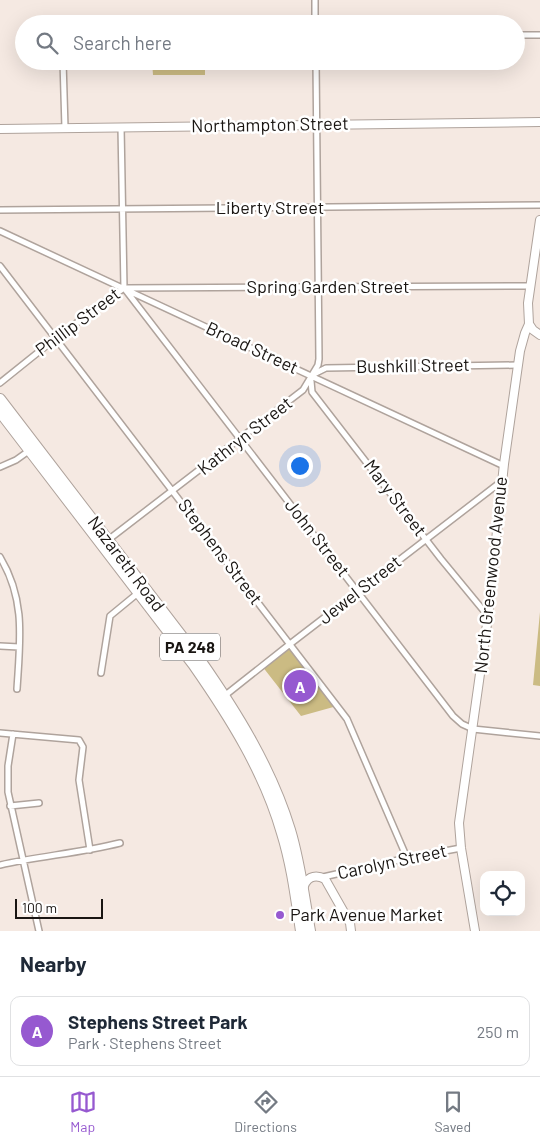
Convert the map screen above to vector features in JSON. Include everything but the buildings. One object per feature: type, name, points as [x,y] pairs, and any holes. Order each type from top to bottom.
[{"type":"highway","name":"Nazareth Road","points":[[0,399],[33,448],[142,590],[222,698],[255,747],[276,791],[291,832],[310,931]]},
{"type":"highway","name":"Nazareth Road","points":[[0,412],[33,448]]},
{"type":"highway","name":"Nazareth Road","points":[[222,698],[266,788],[279,822],[287,849],[301,931]]},
{"type":"street","points":[[315,0],[315,15]]},
{"type":"street","points":[[525,35],[540,35]]},
{"type":"street","points":[[63,70],[65,128]]},
{"type":"street","points":[[312,376],[319,359],[316,70]]},
{"type":"street","name":"Northampton Street","points":[[0,129],[540,122]]},
{"type":"street","name":"Phillip Street","points":[[0,382],[124,288],[121,127]]},
{"type":"street","name":"Liberty Street","points":[[0,210],[540,205]]},
{"type":"street","name":"North Greenwood Avenue","points":[[475,931],[460,848],[459,823],[488,617],[502,481],[517,365],[523,339],[530,324],[528,310],[540,220]]},
{"type":"street","name":"Broad Street","points":[[0,231],[504,466]]},
{"type":"street","name":"Stephens Street","points":[[0,266],[347,719],[408,858]]},
{"type":"street","name":"Spring Garden Street","points":[[124,288],[531,286]]},
{"type":"street","name":"John Street","points":[[124,288],[453,716],[462,724],[473,729],[540,736]]},
{"type":"street","points":[[530,324],[533,330],[540,336]]},
{"type":"street","name":"Bushkill Street","points":[[312,376],[326,368],[517,365]]},
{"type":"street","name":"Kathryn Street","points":[[105,542],[174,491],[303,390],[312,376]]},
{"type":"street","name":"Mary Street","points":[[312,376],[310,387],[312,392],[488,617]]},
{"type":"street","points":[[0,467],[16,460],[33,448]]},
{"type":"street","name":"Jewel Street","points":[[222,698],[502,481]]},
{"type":"street","points":[[0,557],[10,573],[19,612],[17,689]]},
{"type":"street","points":[[101,673],[110,616],[142,590]]},
{"type":"street","points":[[0,646],[19,647]]},
{"type":"street","points":[[0,733],[79,740],[82,747],[79,780],[90,850]]},
{"type":"street","points":[[12,734],[8,766],[8,792],[39,931]]},
{"type":"street","points":[[10,806],[39,803]]},
{"type":"street","points":[[0,866],[23,860],[90,850],[120,843]]},
{"type":"street","name":"Carolyn Street","points":[[323,878],[460,848]]},
{"type":"street","points":[[303,892],[304,885],[309,878],[316,876],[323,878],[346,916],[351,926],[351,931]]},
{"type":"street","points":[[346,916],[346,931]]},
{"type":"shaded area","points":[[153,70],[205,70],[205,75],[153,75]]},
{"type":"shaded area","points":[[540,612],[540,686],[533,685]]},
{"type":"shaded area","points":[[290,644],[337,706],[301,716],[262,666]]},
{"type":"place","name":"Stephens Street Park","points":[[300,686]]},
{"type":"place","name":"Park Avenue Market","points":[[280,915]]}]
